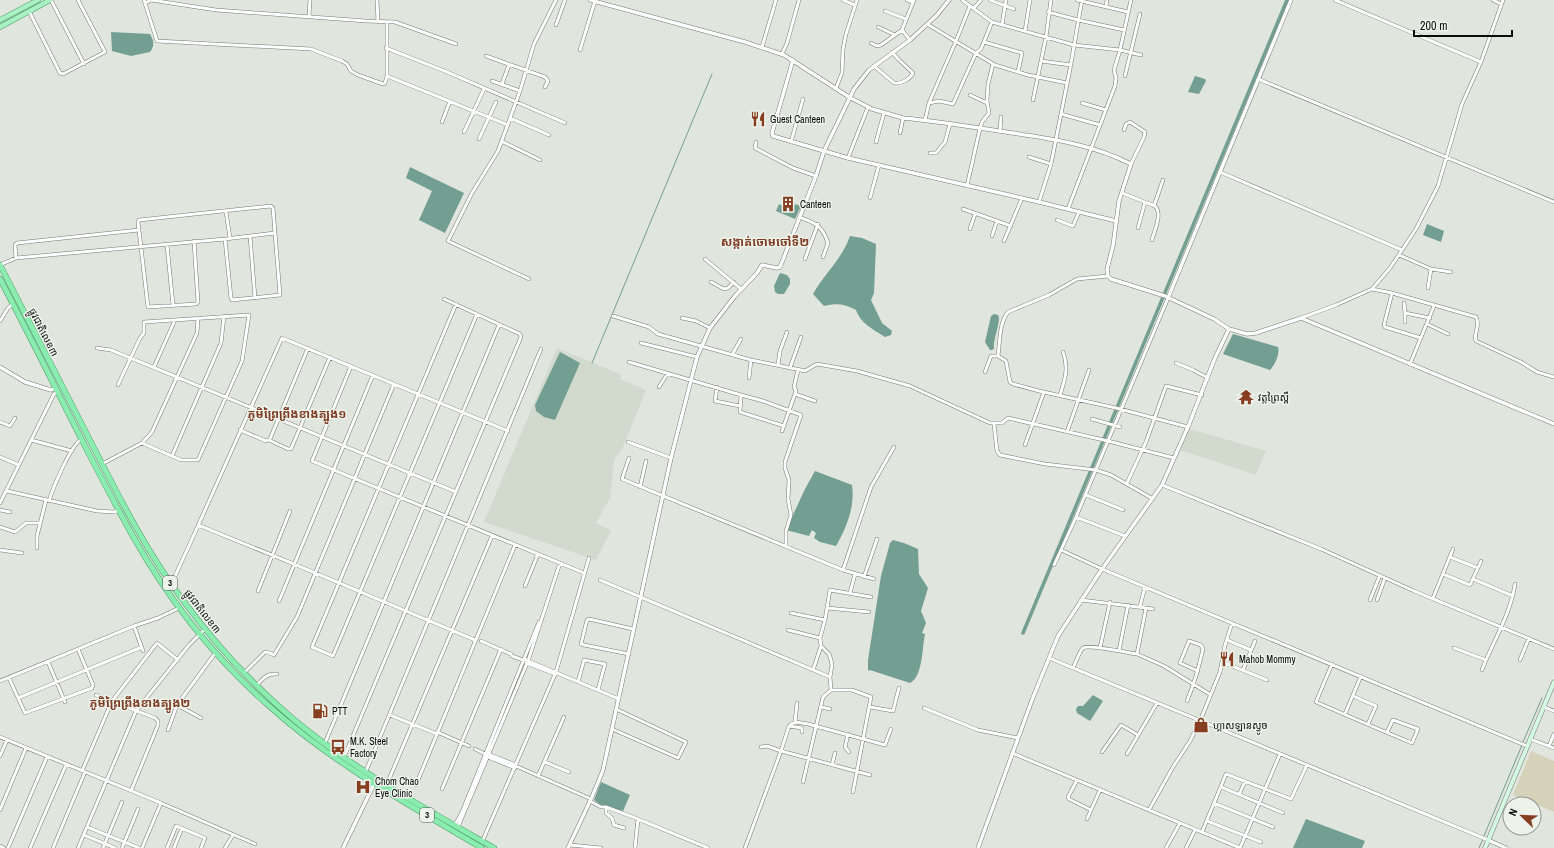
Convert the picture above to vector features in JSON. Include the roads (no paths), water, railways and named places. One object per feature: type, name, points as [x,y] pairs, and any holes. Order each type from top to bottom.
[{"type":"highway","name":"ផ្លូវជាតិលេខ៣","points":[[0,265],[139,534],[169,581],[205,630],[244,673],[292,718],[344,757],[457,826],[481,845]]},
{"type":"highway","name":"ផ្លូវជាតិលេខ៣","points":[[0,278],[55,391],[82,439],[136,543],[179,608],[200,634],[252,690],[289,723],[327,752],[374,784],[481,845],[494,848]]},
{"type":"main road","points":[[0,20],[38,0]]},
{"type":"main road","points":[[0,27],[50,0]]},
{"type":"main road","points":[[1485,848],[1526,746],[1554,682]]},
{"type":"street","points":[[50,0],[84,64]]},
{"type":"street","points":[[29,11],[61,74],[84,64],[105,52],[78,0]]},
{"type":"street","points":[[386,22],[387,76],[383,84],[358,75],[351,71],[347,64],[336,58],[311,49],[284,46],[157,41],[144,1],[151,0],[216,10],[395,22],[456,44]]},
{"type":"street","points":[[309,16],[310,0]]},
{"type":"street","points":[[377,0],[378,22]]},
{"type":"street","points":[[529,279],[448,241],[472,193],[498,151],[520,91],[534,44],[556,0]]},
{"type":"street","points":[[556,25],[565,0]]},
{"type":"street","points":[[590,0],[762,47],[782,54],[849,97],[884,113],[903,118],[1056,139],[1092,147],[1131,164]]},
{"type":"street","points":[[762,47],[776,0]]},
{"type":"street","points":[[782,54],[787,43],[799,0]]},
{"type":"street","points":[[843,0],[855,5]]},
{"type":"street","points":[[836,88],[842,73],[843,48],[846,34],[857,0]]},
{"type":"street","points":[[871,43],[879,46],[902,30],[913,1],[906,0]]},
{"type":"street","points":[[601,848],[569,846],[591,800],[603,770],[671,458],[690,380],[701,346],[710,328],[741,288],[758,272],[762,265],[777,268],[780,267],[816,176],[824,151],[849,97],[869,70],[910,40],[949,0]]},
{"type":"street","points":[[962,0],[992,22],[1074,45],[1120,50],[1141,55]]},
{"type":"street","points":[[974,8],[981,0]]},
{"type":"street","points":[[990,0],[1014,9]]},
{"type":"street","points":[[1002,25],[1006,0]]},
{"type":"street","points":[[1025,31],[1030,0]]},
{"type":"street","points":[[1033,100],[1046,37],[1050,0]]},
{"type":"street","points":[[1077,0],[1128,12]]},
{"type":"street","points":[[1106,6],[1107,0]]},
{"type":"street","points":[[1068,209],[1115,86],[1116,78],[1114,70],[1131,0]]},
{"type":"street","points":[[1054,565],[1086,494],[1093,470],[1105,440],[1165,296],[1220,172],[1291,0]]},
{"type":"street","points":[[1335,0],[1481,62]]},
{"type":"street","points":[[998,356],[1002,325],[1008,312],[1049,295],[1077,279],[1108,276],[1111,279],[1165,296],[1214,319],[1229,329],[1247,334],[1280,326],[1336,305],[1372,289],[1399,255],[1419,224],[1433,197],[1462,104],[1481,62],[1502,2],[1493,0]]},
{"type":"street","points":[[580,50],[595,1]]},
{"type":"street","points":[[1039,202],[1056,139],[1082,1]]},
{"type":"street","points":[[925,120],[928,103],[970,6]]},
{"type":"street","points":[[884,10],[906,19]]},
{"type":"street","points":[[1048,12],[1124,30]]},
{"type":"street","points":[[1125,76],[1140,14]]},
{"type":"street","points":[[928,103],[939,101],[953,104],[976,53],[981,49],[992,22]]},
{"type":"street","points":[[927,24],[993,64],[1018,72],[1067,83]]},
{"type":"street","points":[[878,27],[895,35]]},
{"type":"street","points":[[902,30],[910,40]]},
{"type":"street","points":[[984,42],[1022,53],[1018,72]]},
{"type":"street","points":[[386,48],[434,66],[565,123]]},
{"type":"street","points":[[874,66],[894,83],[908,79],[913,73],[892,52]]},
{"type":"street","points":[[486,56],[547,79],[548,81],[545,87]]},
{"type":"street","points":[[793,60],[772,133],[773,136],[848,158],[1116,221]]},
{"type":"street","points":[[1042,60],[1071,65]]},
{"type":"street","points":[[967,186],[980,128],[988,113],[988,84],[993,64]]},
{"type":"street","points":[[502,84],[509,65]]},
{"type":"street","points":[[387,76],[508,125]]},
{"type":"street","points":[[1258,79],[1554,202]]},
{"type":"street","points":[[492,81],[520,91]]},
{"type":"street","points":[[464,132],[484,89]]},
{"type":"street","points":[[970,95],[987,103]]},
{"type":"street","points":[[791,142],[803,99]]},
{"type":"street","points":[[442,122],[450,101]]},
{"type":"street","points":[[479,139],[490,118],[496,102]]},
{"type":"street","points":[[1082,102],[1106,110]]},
{"type":"street","points":[[848,158],[868,107]]},
{"type":"street","points":[[876,142],[884,113]]},
{"type":"street","points":[[1061,114],[1100,125]]},
{"type":"street","points":[[1000,131],[1001,117]]},
{"type":"street","points":[[510,118],[549,135]]},
{"type":"street","points":[[900,133],[903,118]]},
{"type":"street","points":[[1108,276],[1107,269],[1113,246],[1116,221],[1122,193],[1131,164],[1145,132],[1130,122],[1126,124],[1124,130]]},
{"type":"street","points":[[930,153],[936,153],[945,142],[950,124]]},
{"type":"street","points":[[501,141],[540,160]]},
{"type":"street","points":[[756,142],[755,147],[759,150],[793,168],[816,176]]},
{"type":"street","points":[[1029,157],[1050,164]]},
{"type":"street","points":[[870,198],[879,165]]},
{"type":"street","points":[[1220,172],[1402,250]]},
{"type":"street","points":[[1154,206],[1163,180]]},
{"type":"street","points":[[1122,193],[1158,209],[1159,214],[1152,240]]},
{"type":"street","points":[[1004,241],[1022,198]]},
{"type":"street","points":[[1138,228],[1145,202]]},
{"type":"street","points":[[194,242],[198,302],[196,304],[148,307],[138,222],[139,220],[272,206],[280,295],[234,300],[231,298],[225,239]]},
{"type":"street","points":[[963,209],[1011,226]]},
{"type":"street","points":[[226,212],[230,238]]},
{"type":"street","points":[[1058,220],[1074,226],[1079,212]]},
{"type":"street","points":[[970,229],[975,214]]},
{"type":"street","points":[[799,217],[818,224],[828,242],[823,257]]},
{"type":"street","points":[[992,236],[997,221]]},
{"type":"street","points":[[805,259],[818,224]]},
{"type":"street","points":[[16,258],[15,244],[139,230]]},
{"type":"street","points":[[0,265],[16,258],[141,246],[167,245],[274,233]]},
{"type":"street","points":[[250,236],[255,298]]},
{"type":"street","points":[[167,245],[173,305]]},
{"type":"street","points":[[1399,255],[1431,269],[1451,272]]},
{"type":"street","points":[[705,259],[741,288]]},
{"type":"street","points":[[1428,288],[1431,269]]},
{"type":"street","points":[[710,282],[724,289],[734,282]]},
{"type":"street","points":[[1372,289],[1392,293],[1476,317],[1479,324],[1475,338],[1476,341],[1521,362],[1538,372],[1554,377]]},
{"type":"street","points":[[1392,293],[1384,325],[1385,327],[1422,338]]},
{"type":"street","points":[[344,757],[521,337],[520,334],[444,299]]},
{"type":"street","points":[[1404,303],[1405,322]]},
{"type":"street","points":[[0,321],[8,308],[13,304]]},
{"type":"street","points":[[456,304],[312,647],[333,656],[478,314]]},
{"type":"street","points":[[1410,364],[1434,306]]},
{"type":"street","points":[[1404,313],[1430,318]]},
{"type":"street","points":[[118,385],[140,338],[144,333],[144,322],[249,315],[242,361],[198,460],[181,460],[142,443]]},
{"type":"street","points":[[172,456],[221,343],[224,316]]},
{"type":"street","points":[[613,316],[649,327],[658,334],[751,360],[805,371],[816,364],[858,371],[910,386],[953,405],[984,422],[994,424],[1002,422],[1008,418],[1105,440],[1174,458]]},
{"type":"street","points":[[102,464],[142,443],[149,437],[197,333],[198,318]]},
{"type":"street","points":[[682,318],[696,321],[710,328]]},
{"type":"street","points":[[1301,318],[1554,424]]},
{"type":"street","points":[[154,367],[175,320]]},
{"type":"street","points":[[1427,324],[1448,334]]},
{"type":"street","points":[[325,743],[500,325]]},
{"type":"street","points":[[978,848],[1012,753],[1058,636],[1102,569],[1162,485],[1202,395],[1215,358],[1229,329]]},
{"type":"street","points":[[778,365],[780,351],[787,332]]},
{"type":"street","points":[[790,368],[801,337]]},
{"type":"street","points":[[169,581],[175,576],[282,338],[508,431]]},
{"type":"street","points":[[732,355],[741,339]]},
{"type":"street","points":[[641,344],[697,357]]},
{"type":"street","points":[[97,348],[111,350],[154,367],[456,492]]},
{"type":"street","points":[[269,440],[308,348]]},
{"type":"street","points":[[366,771],[542,349]]},
{"type":"street","points":[[1060,395],[1065,380],[1066,367],[1063,352]]},
{"type":"street","points":[[985,372],[991,356],[998,356],[1006,361],[1012,383],[1044,392],[1119,408],[1188,427]]},
{"type":"street","points":[[240,430],[264,440],[269,440],[290,450],[330,357]]},
{"type":"street","points":[[749,378],[751,360]]},
{"type":"street","points":[[628,362],[717,387],[789,410],[801,416],[785,462],[785,468],[789,480],[788,499],[791,515],[786,530],[786,546]]},
{"type":"street","points":[[1176,363],[1208,378]]},
{"type":"street","points":[[351,366],[312,461],[584,573]]},
{"type":"street","points":[[0,367],[25,382],[55,391],[0,503]]},
{"type":"street","points":[[782,431],[796,391],[794,387],[798,370]]},
{"type":"street","points":[[1067,432],[1089,370]]},
{"type":"street","points":[[659,386],[668,373]]},
{"type":"street","points":[[279,601],[373,375]]},
{"type":"street","points":[[244,673],[265,652],[274,655],[297,617],[394,384]]},
{"type":"street","points":[[1127,483],[1142,449],[1166,386],[1202,395]]},
{"type":"street","points":[[717,387],[715,401],[740,406]]},
{"type":"street","points":[[1025,445],[1044,392]]},
{"type":"street","points":[[795,394],[815,401]]},
{"type":"street","points":[[741,395],[740,412],[784,426]]},
{"type":"street","points":[[0,422],[10,426],[15,418]]},
{"type":"street","points":[[1092,419],[1120,427]]},
{"type":"street","points":[[994,424],[997,451],[1000,455],[1046,464],[1093,470],[1111,475],[1153,499]]},
{"type":"street","points":[[37,548],[37,536],[48,500],[72,451],[78,441],[82,439]]},
{"type":"street","points":[[31,440],[72,451]]},
{"type":"street","points":[[628,442],[671,458]]},
{"type":"street","points":[[843,570],[871,487],[894,447]]},
{"type":"street","points":[[0,457],[19,464]]},
{"type":"street","points":[[629,458],[622,479],[843,570],[874,579]]},
{"type":"street","points":[[640,487],[646,461]]},
{"type":"street","points":[[1162,485],[1321,549],[1385,578],[1554,649]]},
{"type":"street","points":[[7,491],[97,511],[114,512],[119,510]]},
{"type":"street","points":[[1086,494],[1123,510]]},
{"type":"street","points":[[0,510],[10,512]]},
{"type":"street","points":[[258,591],[290,511]]},
{"type":"street","points":[[1076,517],[1125,536]]},
{"type":"street","points":[[0,527],[15,532],[26,523],[40,523]]},
{"type":"street","points":[[198,525],[339,582],[475,640]]},
{"type":"street","points":[[383,788],[390,777],[413,724],[492,536]]},
{"type":"street","points":[[864,577],[877,539]]},
{"type":"street","points":[[416,785],[515,545]]},
{"type":"street","points":[[1433,598],[1453,549]]},
{"type":"street","points":[[0,550],[22,554]]},
{"type":"street","points":[[1061,550],[1102,569],[1526,746]]},
{"type":"street","points":[[525,586],[538,554]]},
{"type":"street","points":[[1450,557],[1478,568]]},
{"type":"street","points":[[481,845],[516,767],[555,673],[589,558]]},
{"type":"street","points":[[1443,574],[1468,585],[1471,584],[1480,561]]},
{"type":"street","points":[[457,826],[489,756],[528,662],[560,563]]},
{"type":"street","points":[[850,593],[855,574]]},
{"type":"street","points":[[1370,600],[1380,575]]},
{"type":"street","points":[[1377,600],[1385,578]]},
{"type":"street","points":[[1473,579],[1513,596]]},
{"type":"street","points":[[600,580],[830,677]]},
{"type":"street","points":[[1482,670],[1513,596],[1515,584]]},
{"type":"street","points":[[1140,606],[1145,587]]},
{"type":"street","points":[[813,670],[820,646],[820,638],[825,620],[830,590],[871,597]]},
{"type":"street","points":[[457,826],[548,598]]},
{"type":"street","points":[[1081,600],[1110,602],[1153,608]]},
{"type":"street","points":[[1100,648],[1110,602]]},
{"type":"street","points":[[1119,651],[1128,605]]},
{"type":"street","points":[[0,681],[134,626],[158,618],[179,608]]},
{"type":"street","points":[[826,608],[869,612]]},
{"type":"street","points":[[1137,654],[1146,608]]},
{"type":"street","points":[[792,613],[825,620]]},
{"type":"street","points":[[629,654],[584,645],[581,644],[581,640],[588,619],[633,629]]},
{"type":"street","points":[[1149,810],[1190,741],[1200,721],[1220,672],[1226,640],[1232,623]]},
{"type":"street","points":[[18,698],[142,649],[134,626]]},
{"type":"street","points":[[78,848],[136,711],[189,645],[205,630]]},
{"type":"street","points":[[788,630],[820,638]]},
{"type":"street","points":[[1520,660],[1529,638]]},
{"type":"street","points":[[1226,640],[1251,650]]},
{"type":"street","points":[[481,641],[511,655],[619,699]]},
{"type":"street","points":[[1187,701],[1194,685],[1198,671],[1203,649],[1201,645],[1189,641],[1180,663],[1198,671]]},
{"type":"street","points":[[1243,670],[1255,641]]},
{"type":"street","points":[[53,848],[112,701],[157,643],[178,660]]},
{"type":"street","points":[[820,646],[829,654],[832,665],[830,677],[831,690]]},
{"type":"street","points":[[1073,668],[1083,647],[1137,654],[1164,666],[1211,695]]},
{"type":"street","points":[[1454,648],[1486,660]]},
{"type":"street","points":[[9,678],[25,713],[93,687],[78,649]]},
{"type":"street","points":[[442,789],[500,649]]},
{"type":"street","points":[[168,730],[177,705],[216,652]]},
{"type":"street","points":[[1049,658],[1506,848]]},
{"type":"street","points":[[578,682],[584,660],[605,664],[598,690]]},
{"type":"street","points":[[48,662],[65,702]]},
{"type":"street","points":[[1222,662],[1267,680]]},
{"type":"street","points":[[1332,664],[1316,702],[1412,743],[1418,729],[1393,720],[1387,732]]},
{"type":"street","points":[[257,685],[271,673],[277,674]]},
{"type":"street","points":[[1345,714],[1361,676]]},
{"type":"street","points":[[870,707],[893,711],[899,688]]},
{"type":"street","points":[[803,782],[823,697],[831,690],[852,690],[870,696],[870,707],[853,792]]},
{"type":"street","points":[[1549,694],[1554,696]]},
{"type":"street","points":[[96,695],[155,718],[158,721],[158,725],[131,791]]},
{"type":"street","points":[[1353,696],[1376,706],[1368,724]]},
{"type":"street","points":[[796,722],[797,703]]},
{"type":"street","points":[[1127,754],[1157,703]]},
{"type":"street","points":[[177,705],[201,718]]},
{"type":"street","points":[[821,707],[830,709]]},
{"type":"street","points":[[1544,707],[1554,711]]},
{"type":"street","points":[[924,708],[978,730],[1018,738]]},
{"type":"street","points":[[612,728],[678,758],[686,742],[616,709]]},
{"type":"street","points":[[390,715],[469,746]]},
{"type":"street","points":[[538,776],[564,717]]},
{"type":"street","points":[[745,848],[791,724],[796,722],[817,726],[885,745],[891,728]]},
{"type":"street","points":[[789,726],[802,728],[802,732]]},
{"type":"street","points":[[1102,752],[1120,726],[1138,735]]},
{"type":"street","points":[[848,734],[845,747],[849,752]]},
{"type":"street","points":[[1549,746],[1554,734]]},
{"type":"street","points":[[0,737],[161,803],[255,844]]},
{"type":"street","points":[[1530,739],[1554,748]]},
{"type":"street","points":[[0,756],[7,740]]},
{"type":"street","points":[[761,747],[767,746],[870,775]]},
{"type":"street","points":[[0,810],[26,748]]},
{"type":"street","points":[[475,749],[591,800],[601,807],[606,807],[638,819],[708,848]]},
{"type":"street","points":[[1012,753],[1240,848],[1280,754]]},
{"type":"street","points":[[832,765],[835,754]]},
{"type":"street","points":[[8,848],[47,757]]},
{"type":"street","points":[[545,762],[569,772]]},
{"type":"street","points":[[30,848],[66,764]]},
{"type":"street","points":[[1202,832],[1226,774],[1291,799],[1307,765]]},
{"type":"street","points":[[343,848],[377,778]]},
{"type":"street","points":[[1076,780],[1068,798],[1069,800],[1091,810]]},
{"type":"street","points":[[1239,795],[1245,782]]},
{"type":"street","points":[[1221,787],[1283,813]]},
{"type":"street","points":[[1087,818],[1100,790]]},
{"type":"street","points":[[103,848],[122,802]]},
{"type":"street","points":[[142,848],[161,803]]},
{"type":"street","points":[[1214,803],[1273,827]]},
{"type":"street","points":[[606,807],[606,813],[612,818],[614,824],[624,828]]},
{"type":"street","points":[[122,848],[138,809]]},
{"type":"street","points":[[635,848],[638,819]]},
{"type":"street","points":[[1207,821],[1260,842]]},
{"type":"street","points":[[1166,848],[1180,823]]},
{"type":"street","points":[[167,848],[176,826],[205,838],[201,848]]},
{"type":"street","points":[[87,827],[138,848]]},
{"type":"street","points":[[174,848],[182,828]]},
{"type":"street","points":[[1186,848],[1196,830]]},
{"type":"street","points":[[84,835],[115,848]]},
{"type":"street","points":[[225,848],[233,835]]},
{"type":"street","points":[[0,846],[4,848]]},
{"type":"waterway","points":[[1023,633],[1287,0]]},
{"type":"waterway","points":[[592,363],[712,74]]},
{"type":"waterway","points":[[1523,742],[1542,698]]},
{"type":"waterway","points":[[1484,836],[1522,745]]},
{"type":"waterway","points":[[1479,848],[1483,839]]},
{"type":"place","name":"Guest Canteen","points":[[758,119]]},
{"type":"place","name":"Canteen","points":[[788,204]]},
{"type":"place","name":"វត្តព្រៃស្ពឺ","points":[[1246,397]]},
{"type":"place","name":"Mahob Mommy","points":[[1227,659]]},
{"type":"place","name":"PTT","points":[[320,711]]},
{"type":"place","name":"ហ្គាសឡានស្ទូច","points":[[1201,725]]},
{"type":"place","name":"M.K. Steel Factory","points":[[338,747]]},
{"type":"place","name":"Chom Chao Eye Clinic","points":[[363,787]]},
{"type":"district","name":"សង្កាត់ចោមចៅទី២","points":[[765,242]]},
{"type":"district","name":"ភូមិព្រៃព្រីងខាងត្បូង១","points":[[297,414]]},
{"type":"district","name":"ភូមិព្រៃព្រីងខាងត្បូង២","points":[[140,703]]}]
